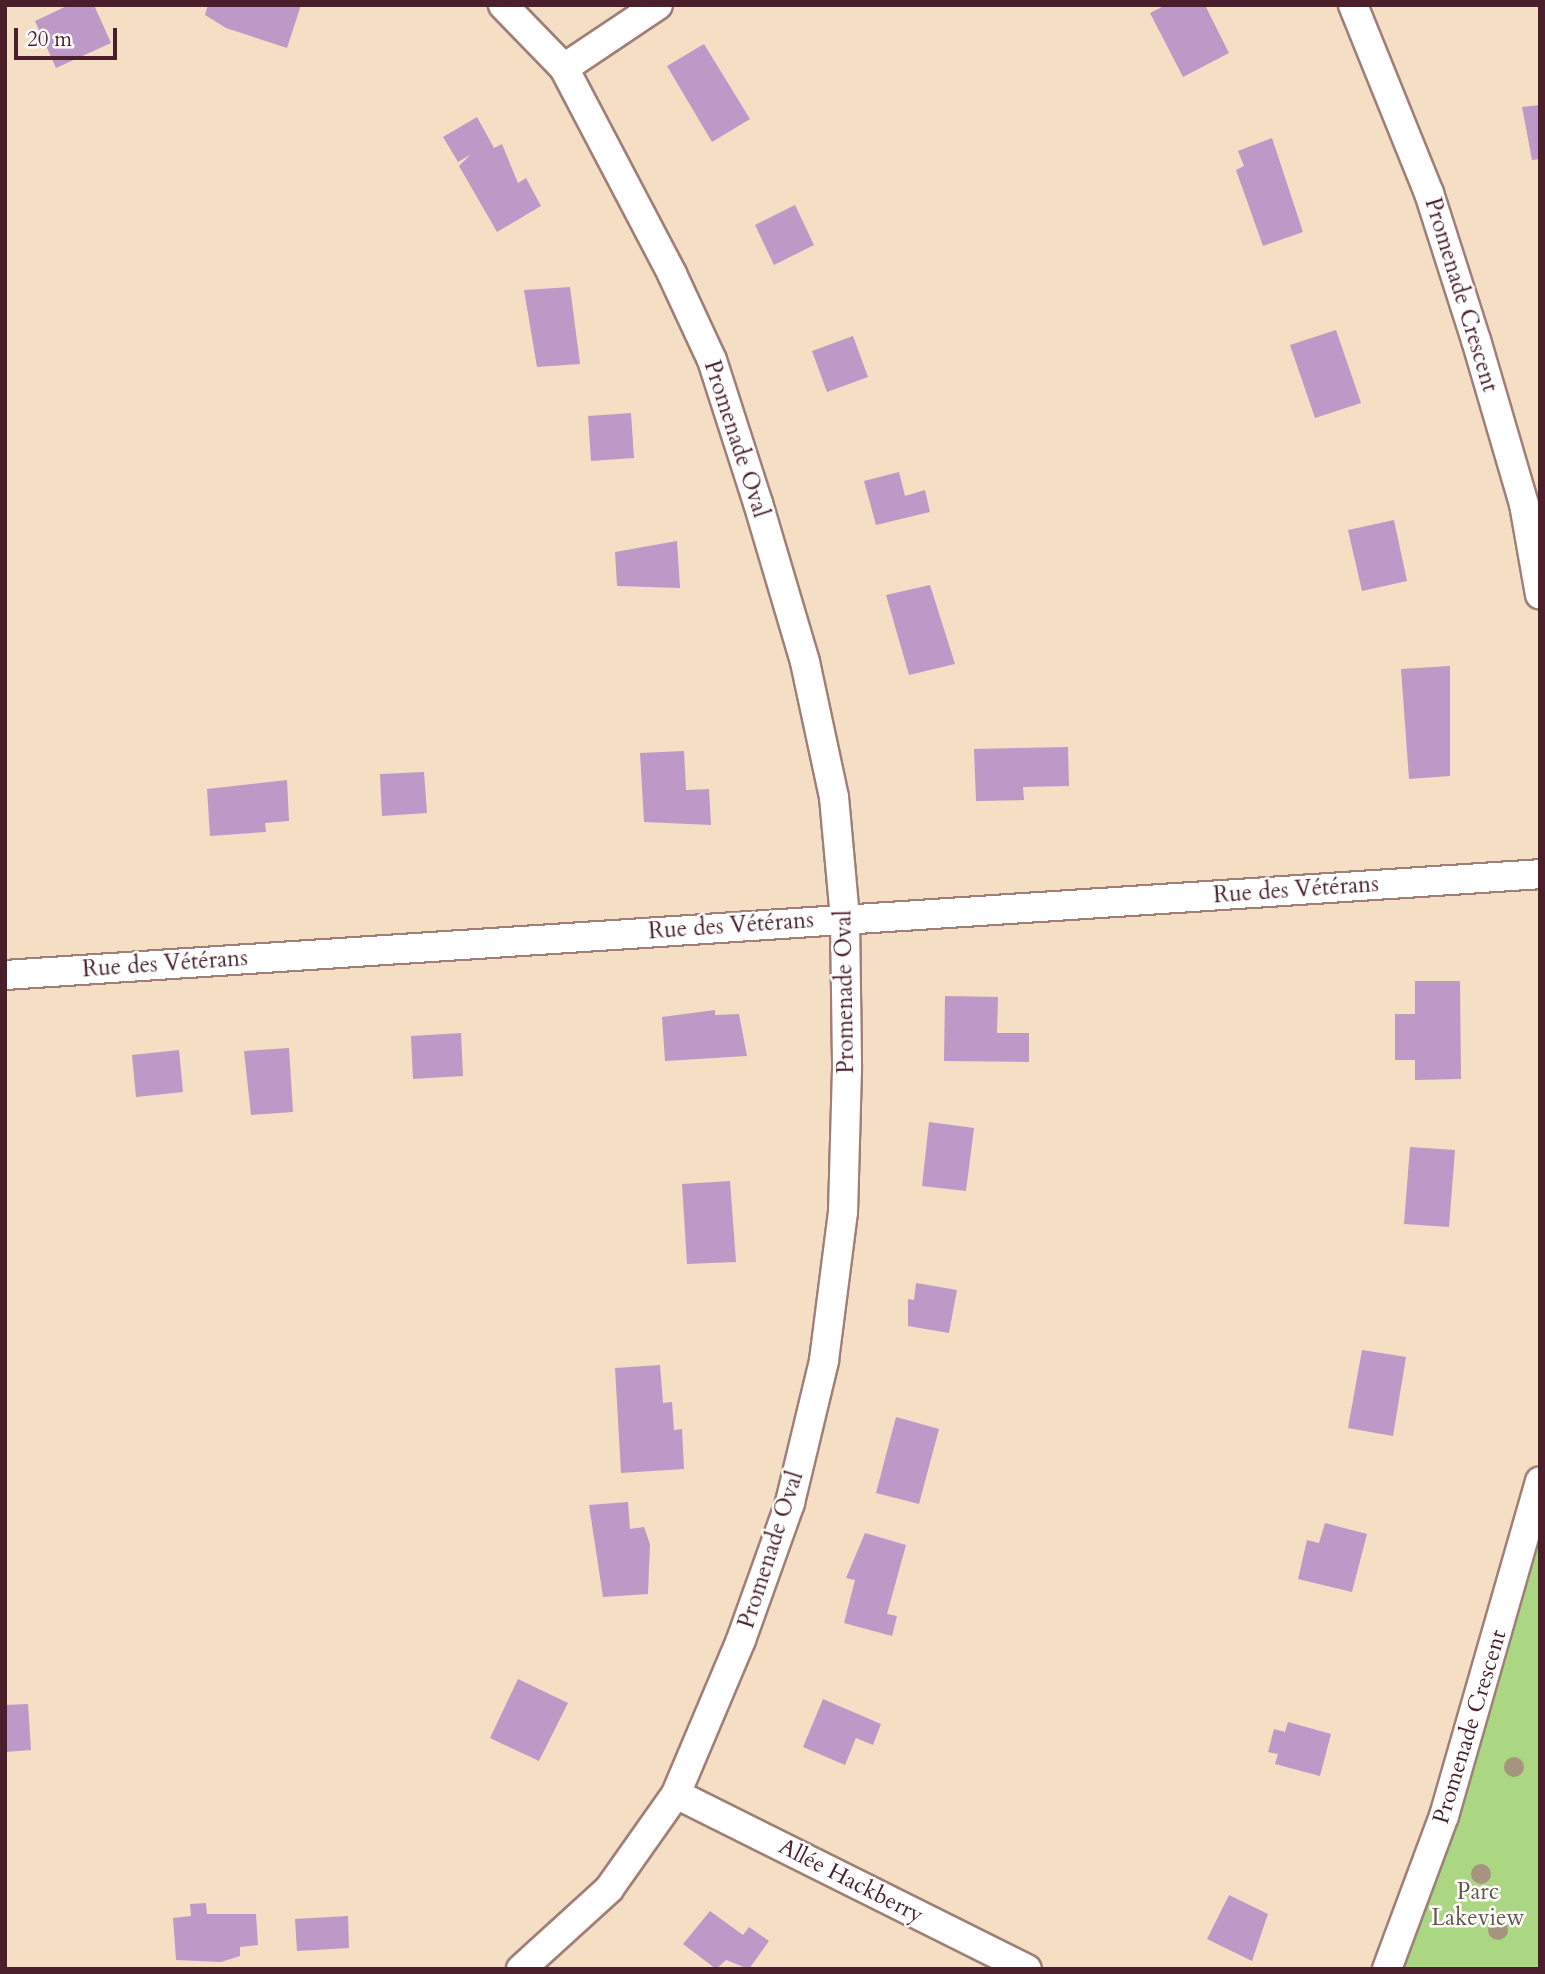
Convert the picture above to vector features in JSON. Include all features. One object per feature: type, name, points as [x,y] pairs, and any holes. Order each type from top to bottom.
[{"type":"street","name":"Promenade Oval","points":[[503,5],[564,68],[672,274],[716,373],[805,662],[834,797],[845,919],[843,1212],[824,1361],[790,1503],[676,1794],[609,1889],[521,1969]]},
{"type":"street","points":[[564,68],[658,5]]},
{"type":"street","name":"Promenade Crescent","points":[[1353,5],[1429,193],[1472,328],[1524,504],[1540,595]]},
{"type":"street","name":"Rue des Vétérans","points":[[5,975],[1540,874]]},
{"type":"street","name":"Promenade Crescent","points":[[1387,1969],[1444,1816],[1540,1482]]},
{"type":"street","name":"Allée Hackberry","points":[[676,1794],[1027,1969]]},
{"type":"green space","name":"Parc Lakeview","points":[[1540,1482],[1540,1969],[1387,1969]]},
{"type":"building","points":[[69,5],[94,5],[111,43],[56,68],[35,21]]},
{"type":"building","points":[[208,5],[301,5],[287,48],[226,28],[205,15]]},
{"type":"building","points":[[1166,5],[1205,5],[1229,53],[1183,77],[1150,13]]},
{"type":"building","points":[[704,44],[750,119],[712,142],[667,66]]},
{"type":"building","points":[[1540,105],[1540,159],[1532,160],[1522,107]]},
{"type":"building","points":[[477,117],[494,148],[502,144],[518,183],[526,178],[541,206],[497,232],[459,166],[470,155],[458,162],[443,137]]},
{"type":"building","points":[[1272,138],[1303,232],[1263,246],[1236,170],[1244,166],[1238,151]]},
{"type":"building","points":[[795,205],[814,245],[774,265],[755,225]]},
{"type":"building","points":[[570,287],[580,364],[537,367],[524,290]]},
{"type":"building","points":[[1336,330],[1361,403],[1315,418],[1290,345]]},
{"type":"building","points":[[853,336],[868,377],[827,392],[812,351]]},
{"type":"building","points":[[631,413],[634,458],[591,461],[588,416]]},
{"type":"building","points":[[899,472],[905,496],[925,490],[930,512],[876,525],[864,481]]},
{"type":"building","points":[[1394,520],[1407,581],[1362,591],[1348,530]]},
{"type":"building","points":[[677,541],[680,588],[617,586],[615,552]]},
{"type":"building","points":[[930,585],[955,664],[909,675],[886,595]]},
{"type":"building","points":[[1450,666],[1450,776],[1409,779],[1401,669]]},
{"type":"building","points":[[1068,747],[1069,786],[1023,787],[1024,800],[976,801],[974,749]]},
{"type":"building","points":[[684,751],[686,790],[709,789],[711,825],[644,822],[640,753]]},
{"type":"building","points":[[424,772],[427,813],[382,816],[380,774]]},
{"type":"building","points":[[287,780],[289,821],[265,823],[266,832],[210,836],[207,789]]},
{"type":"building","points":[[1415,981],[1460,981],[1461,1079],[1415,1080],[1415,1060],[1395,1060],[1395,1014],[1415,1014]]},
{"type":"building","points":[[945,996],[998,997],[997,1033],[1029,1033],[1029,1062],[944,1061]]},
{"type":"building","points":[[715,1010],[715,1015],[739,1014],[747,1056],[665,1061],[662,1017]]},
{"type":"building","points":[[461,1033],[463,1076],[413,1079],[411,1036]]},
{"type":"building","points":[[289,1048],[293,1112],[251,1115],[244,1051]]},
{"type":"building","points":[[179,1050],[183,1092],[136,1097],[132,1055]]},
{"type":"building","points":[[929,1122],[974,1128],[966,1191],[922,1186]]},
{"type":"building","points":[[1410,1147],[1455,1150],[1449,1227],[1404,1224]]},
{"type":"building","points":[[730,1181],[736,1262],[687,1264],[682,1184]]},
{"type":"building","points":[[916,1283],[957,1290],[949,1333],[908,1326],[908,1299],[914,1300]]},
{"type":"building","points":[[1362,1350],[1406,1357],[1393,1436],[1348,1428]]},
{"type":"building","points":[[660,1365],[663,1403],[672,1402],[674,1430],[682,1429],[684,1469],[621,1473],[615,1368]]},
{"type":"building","points":[[896,1417],[939,1429],[919,1504],[876,1493]]},
{"type":"building","points":[[628,1502],[630,1529],[644,1527],[650,1544],[648,1594],[603,1597],[589,1505]]},
{"type":"building","points":[[1325,1523],[1367,1534],[1352,1592],[1298,1579],[1307,1540],[1319,1543]]},
{"type":"building","points":[[865,1533],[906,1545],[887,1614],[897,1616],[892,1636],[844,1623],[855,1580],[846,1578]]},
{"type":"building","points":[[518,1679],[568,1703],[539,1761],[490,1738]]},
{"type":"building","points":[[823,1699],[881,1724],[873,1745],[856,1738],[845,1765],[803,1747]]},
{"type":"building","points":[[28,1704],[31,1750],[5,1752],[5,1705]]},
{"type":"building","points":[[1288,1722],[1331,1734],[1320,1776],[1275,1764],[1278,1754],[1268,1752],[1274,1729],[1285,1732]]},
{"type":"building","points":[[1229,1895],[1268,1914],[1252,1961],[1207,1939]]},
{"type":"building","points":[[206,1903],[207,1914],[256,1914],[258,1945],[240,1947],[240,1956],[221,1962],[176,1960],[173,1918],[191,1916],[190,1904]]},
{"type":"building","points":[[710,1911],[743,1935],[749,1927],[769,1941],[749,1969],[726,1960],[716,1969],[683,1944]]},
{"type":"building","points":[[348,1916],[349,1948],[297,1951],[295,1919]]}]
